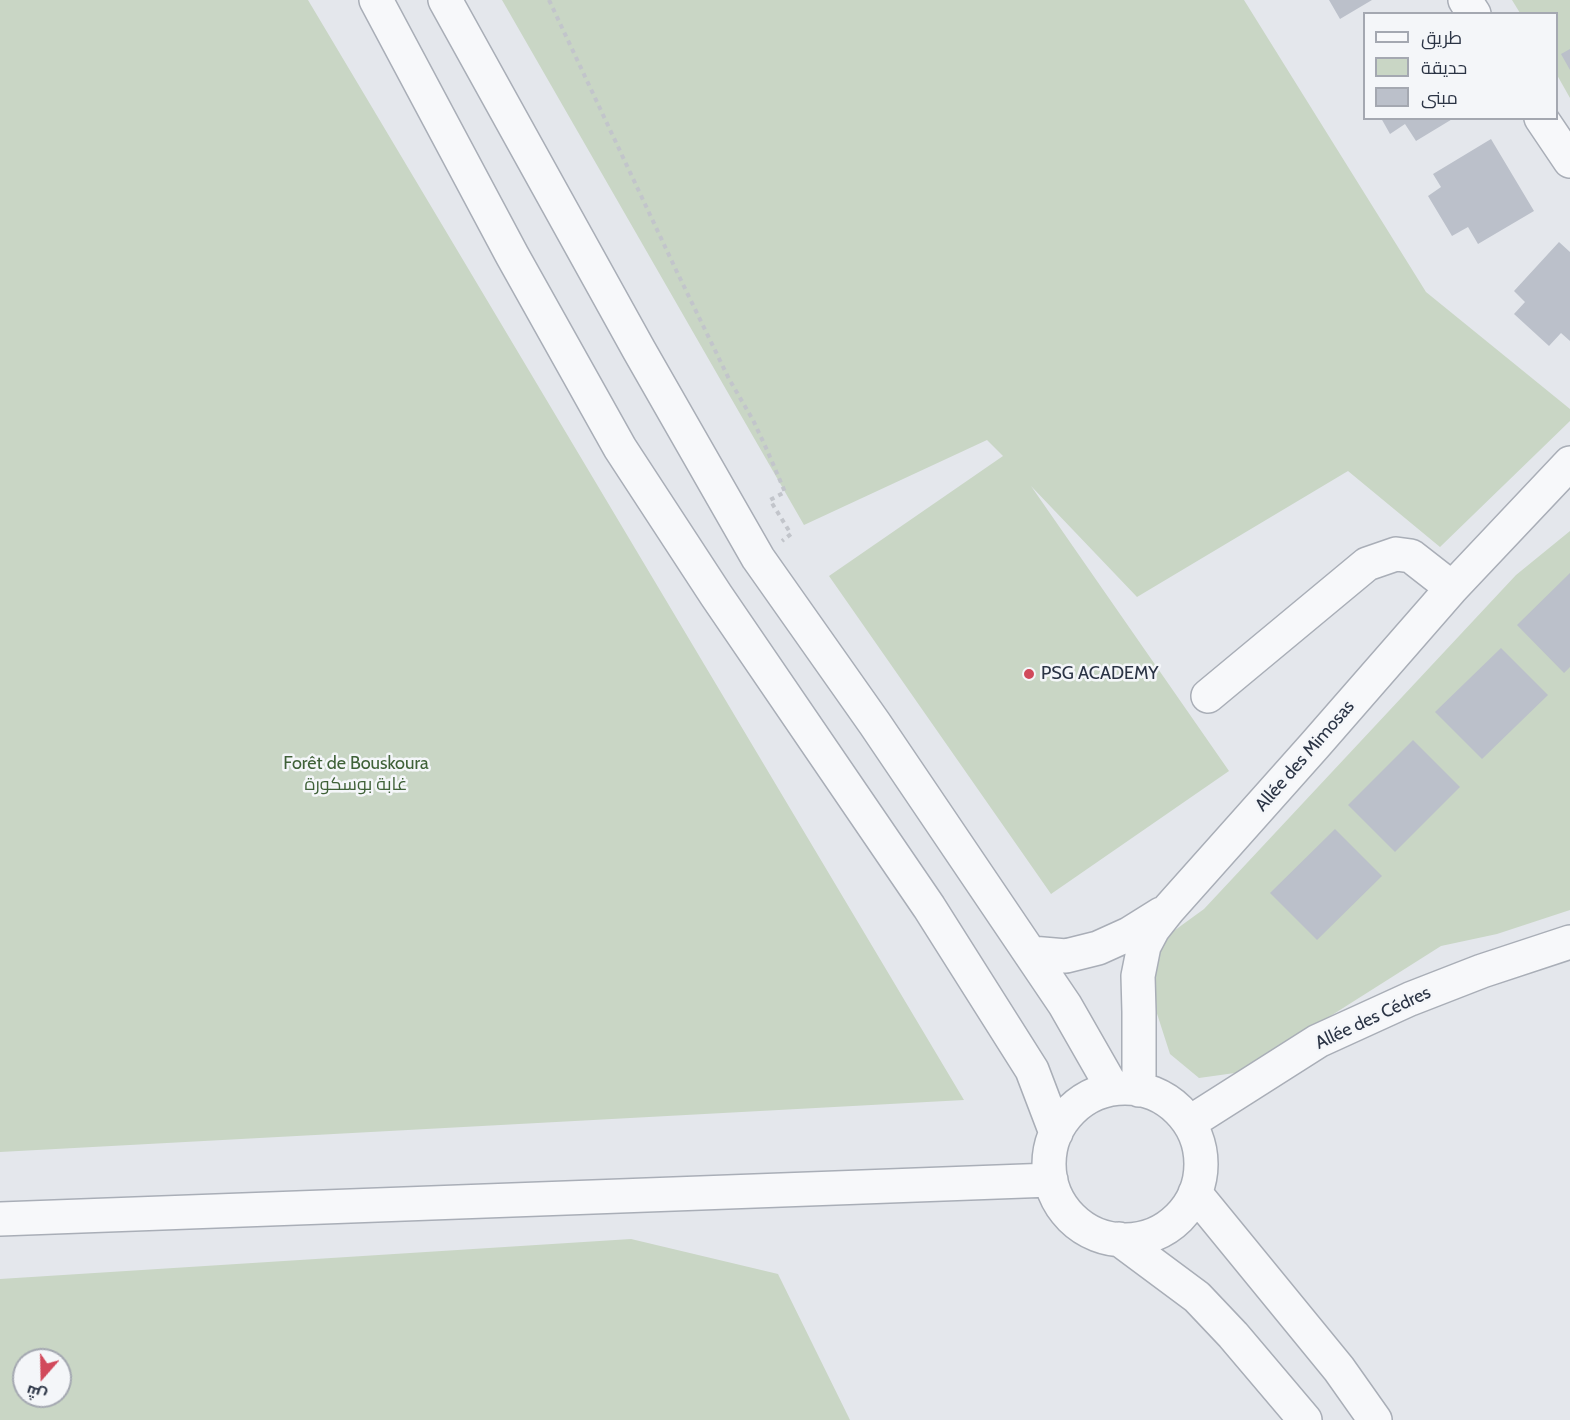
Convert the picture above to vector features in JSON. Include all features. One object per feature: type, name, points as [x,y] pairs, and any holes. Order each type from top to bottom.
[{"type":"street","points":[[376,0],[518,265],[620,448],[716,595],[929,907],[1032,1070],[1056,1133]]},
{"type":"street","points":[[445,0],[639,350],[758,558],[882,734],[1065,1005],[1126,1089]]},
{"type":"street","points":[[1542,120],[1570,161]]},
{"type":"street","name":"Allée des Mimosas","points":[[1126,1089],[1138,1031],[1138,976],[1144,946],[1153,930],[1168,910],[1452,588],[1570,463]]},
{"type":"street","points":[[1208,696],[1367,564],[1396,554],[1411,556],[1452,588]]},
{"type":"street","points":[[1030,953],[1066,956],[1098,948],[1129,934],[1168,910]]},
{"type":"street","name":"Allée des Cédres","points":[[1189,1123],[1318,1041],[1410,999],[1482,971],[1570,942]]},
{"type":"street","points":[[1126,1089],[1156,1095],[1172,1105],[1189,1123],[1200,1157],[1201,1169],[1190,1203],[1183,1213],[1165,1229],[1143,1238],[1119,1239],[1091,1232],[1068,1214],[1059,1202],[1051,1180],[1049,1157],[1051,1145],[1061,1122],[1078,1104],[1095,1095],[1126,1089]]},
{"type":"street","points":[[0,1219],[1051,1180]]},
{"type":"street","points":[[1195,1193],[1340,1369],[1375,1420]]},
{"type":"street","points":[[1119,1239],[1197,1297],[1233,1335],[1305,1420]]},
{"type":"path","points":[[549,0],[710,339],[760,434],[785,492],[770,500],[791,534],[758,558]]},
{"type":"green space","name":"Forêt de Bouskoura غابة بوسكورة","points":[[0,0],[308,0],[964,1100],[0,1152]]},
{"type":"green space","points":[[502,0],[1244,0],[1426,292],[1570,409],[1570,421],[1440,547],[1348,471],[1137,597],[1031,486],[1229,771],[1051,894],[829,576],[1003,456],[987,440],[804,525]]},
{"type":"green space","points":[[1512,0],[1570,0],[1570,98],[1558,77],[1558,12],[1519,12]]},
{"type":"green space","points":[[1570,531],[1570,910],[1497,934],[1441,946],[1242,1072],[1199,1078],[1170,1054],[1151,995],[1149,949],[1204,909],[1516,575]]},
{"type":"green space","points":[[631,1239],[778,1274],[850,1420],[0,1420],[0,1279]]},
{"type":"building","points":[[1329,0],[1372,0],[1340,19]]},
{"type":"building","points":[[1570,49],[1570,70],[1561,54]]},
{"type":"building","points":[[1382,120],[1451,120],[1416,141],[1405,124],[1390,134]]},
{"type":"building","points":[[1491,139],[1534,211],[1478,244],[1468,227],[1452,236],[1428,196],[1441,187],[1433,174]]},
{"type":"building","points":[[1559,242],[1570,252],[1570,341],[1561,333],[1549,346],[1514,314],[1525,302],[1514,291]]},
{"type":"building","points":[[1570,573],[1570,667],[1564,673],[1517,625]]},
{"type":"building","points":[[1501,648],[1548,695],[1482,759],[1435,712]]},
{"type":"building","points":[[1413,740],[1460,787],[1395,852],[1348,805]]},
{"type":"building","points":[[1335,829],[1382,876],[1317,940],[1270,893]]},
{"type":"place","name":"PSG ACADEMY","points":[[1029,674]]}]
